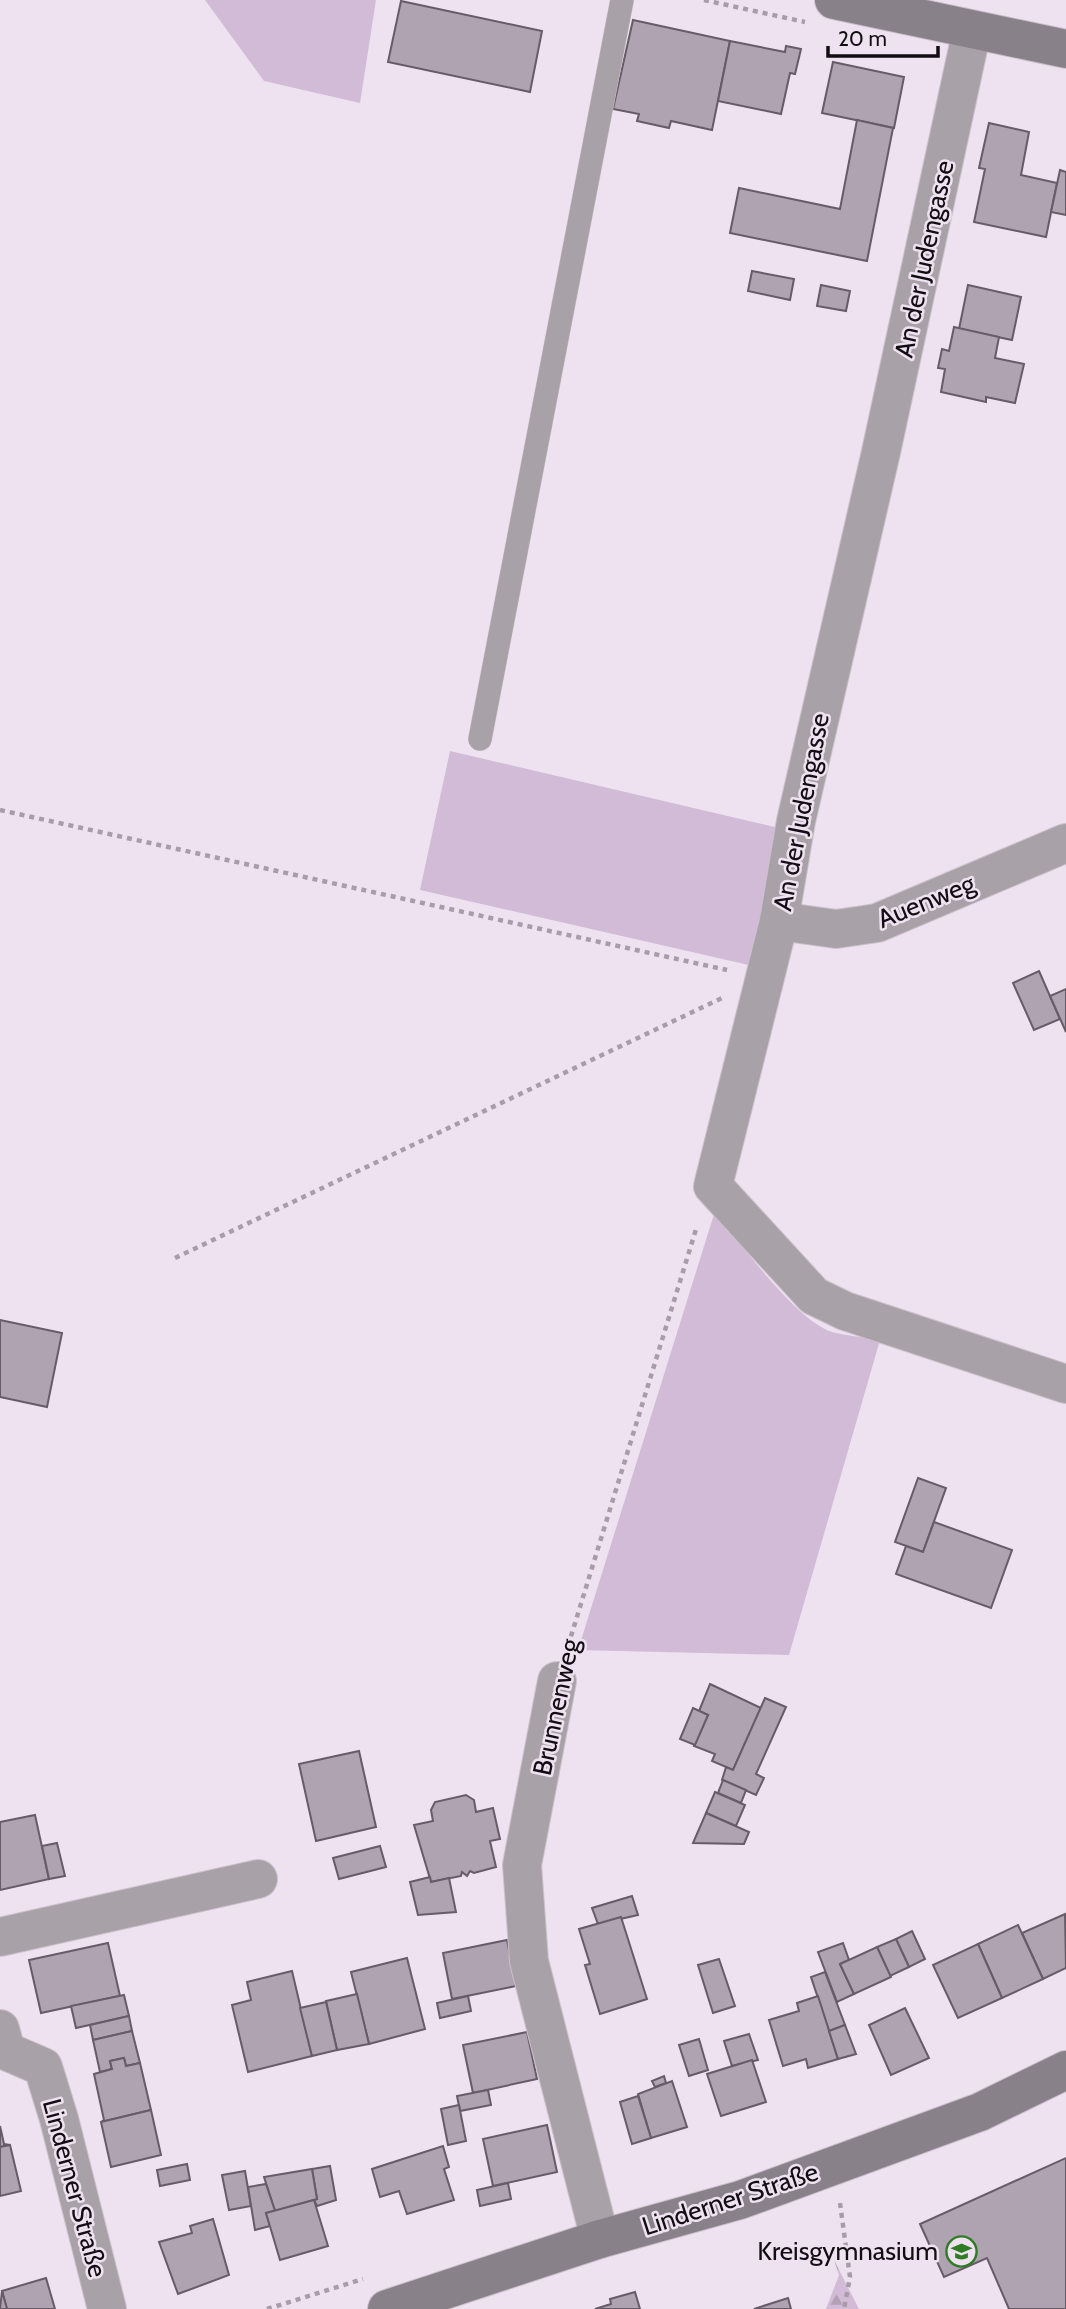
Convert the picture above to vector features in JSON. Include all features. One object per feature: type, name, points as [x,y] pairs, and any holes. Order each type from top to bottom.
[{"type":"main road","points":[[834,0],[1066,49]]},
{"type":"main road","name":"Linderner Straße","points":[[387,2309],[600,2239],[740,2200],[980,2112],[1066,2070]]},
{"type":"street","name":"An der Judengasse","points":[[713,1186],[779,922],[796,821],[881,452],[972,30]]},
{"type":"street","name":"Auenweg","points":[[779,922],[836,929],[877,923],[1066,843]]},
{"type":"street","points":[[713,1186],[814,1296],[845,1311],[1066,1384]]},
{"type":"street","name":"Brunnenweg","points":[[557,1681],[522,1865],[529,1961],[600,2239]]},
{"type":"street","points":[[0,1937],[258,1879]]},
{"type":"street","name":"Linderner Straße","points":[[0,2029],[6,2051],[43,2067],[59,2119],[107,2309]]},
{"type":"lane","points":[[481,740],[622,0]]},
{"type":"path","points":[[0,810],[764,978]]},
{"type":"path","points":[[175,1258],[764,978]]},
{"type":"path","name":"Brunnenweg","points":[[557,1681],[696,1229],[713,1186]]},
{"type":"path","points":[[835,2164],[850,2277],[844,2309]]},
{"type":"green space","points":[[205,0],[376,0],[360,103],[264,81]]},
{"type":"green space","points":[[450,751],[783,829],[753,966],[420,890]]},
{"type":"green space","points":[[715,1211],[769,1278],[801,1312],[832,1332],[880,1340],[789,1655],[578,1650]]},
{"type":"green space","points":[[834,2260],[859,2309],[826,2309],[839,2275]]},
{"type":"building","points":[[401,1],[542,31],[530,92],[388,62]]},
{"type":"building","points":[[633,20],[730,41],[712,130],[671,121],[669,128],[637,121],[639,114],[613,109]]},
{"type":"building","points":[[730,41],[785,52],[786,46],[801,49],[795,74],[790,73],[781,114],[718,101]]},
{"type":"building","points":[[833,62],[904,77],[894,128],[822,113]]},
{"type":"building","points":[[857,120],[893,128],[867,261],[730,233],[739,188],[840,209]]},
{"type":"building","points":[[989,123],[1029,132],[1021,175],[1057,183],[1046,237],[974,222],[985,169],[979,168]]},
{"type":"building","points":[[1060,170],[1066,172],[1066,215],[1051,212]]},
{"type":"building","points":[[752,271],[794,279],[790,300],[748,291]]},
{"type":"building","points":[[821,285],[850,291],[846,311],[817,306]]},
{"type":"building","points":[[968,285],[1021,297],[1012,340],[959,329]]},
{"type":"building","points":[[954,327],[999,337],[995,358],[1024,364],[1015,403],[986,397],[986,402],[941,392],[945,369],[938,368],[942,349],[949,351]]},
{"type":"building","points":[[1039,971],[1060,1019],[1034,1030],[1013,983]]},
{"type":"building","points":[[1066,989],[1066,1032],[1050,996]]},
{"type":"building","points":[[0,1320],[62,1333],[47,1407],[0,1397]]},
{"type":"building","points":[[918,1478],[946,1488],[923,1552],[895,1542]]},
{"type":"building","points":[[934,1522],[1012,1550],[991,1608],[896,1574],[906,1546],[923,1552]]},
{"type":"building","points":[[710,1684],[761,1708],[733,1770],[712,1761],[715,1754],[694,1746],[708,1715],[699,1711]]},
{"type":"building","points":[[765,1698],[786,1707],[756,1774],[764,1778],[756,1795],[722,1780],[726,1767],[733,1770]]},
{"type":"building","points":[[693,1708],[708,1715],[695,1745],[680,1739]]},
{"type":"building","points":[[359,1751],[376,1827],[316,1841],[299,1764]]},
{"type":"building","points":[[723,1780],[746,1790],[741,1803],[718,1793]]},
{"type":"building","points":[[715,1792],[745,1805],[736,1826],[706,1813]]},
{"type":"building","points":[[466,1795],[474,1800],[476,1812],[493,1808],[500,1839],[490,1841],[496,1867],[474,1873],[470,1871],[467,1876],[462,1872],[461,1876],[431,1882],[414,1825],[433,1821],[431,1810],[435,1802]]},
{"type":"building","points":[[706,1813],[749,1832],[744,1844],[693,1843]]},
{"type":"building","points":[[35,1815],[49,1879],[0,1890],[0,1822]]},
{"type":"building","points":[[57,1843],[65,1876],[49,1879],[42,1846]]},
{"type":"building","points":[[380,1846],[386,1867],[339,1879],[333,1858]]},
{"type":"building","points":[[430,1877],[431,1882],[449,1878],[456,1912],[418,1915],[410,1882]]},
{"type":"building","points":[[632,1896],[638,1915],[598,1924],[592,1908]]},
{"type":"building","points":[[1065,1914],[1066,1968],[1043,1979],[1022,1933]]},
{"type":"building","points":[[621,1917],[647,1999],[600,2014],[585,1965],[590,1964],[579,1929]]},
{"type":"building","points":[[1018,1925],[1043,1979],[1002,1998],[978,1944]]},
{"type":"building","points":[[912,1931],[925,1959],[909,1967],[896,1939]]},
{"type":"building","points":[[896,1939],[909,1967],[890,1976],[877,1947]]},
{"type":"building","points":[[507,1940],[516,1986],[452,1999],[443,1953]]},
{"type":"building","points":[[108,1943],[120,1996],[41,2013],[29,1960]]},
{"type":"building","points":[[843,1943],[849,1960],[840,1964],[854,1994],[837,2002],[818,1952]]},
{"type":"building","points":[[978,1944],[1002,1998],[958,2018],[933,1965]]},
{"type":"building","points":[[877,1947],[891,1977],[854,1994],[840,1964]]},
{"type":"building","points":[[407,1958],[425,2029],[369,2044],[351,1972]]},
{"type":"building","points":[[719,1959],[735,2006],[713,2013],[698,1965]]},
{"type":"building","points":[[292,1971],[312,2056],[248,2072],[232,2005],[251,2000],[247,1982]]},
{"type":"building","points":[[825,1972],[845,2025],[829,2031],[811,1977]]},
{"type":"building","points":[[357,1994],[369,2044],[337,2050],[326,2001]]},
{"type":"building","points":[[124,1995],[129,2016],[76,2028],[71,2006]]},
{"type":"building","points":[[468,1996],[471,2011],[440,2018],[437,2003]]},
{"type":"building","points":[[818,1996],[838,2059],[808,2068],[806,2059],[783,2066],[769,2020],[799,2011],[797,2003]]},
{"type":"building","points":[[326,2002],[337,2050],[312,2056],[300,2008]]},
{"type":"building","points":[[905,2008],[929,2058],[891,2075],[869,2025]]},
{"type":"building","points":[[129,2016],[132,2031],[93,2040],[90,2025]]},
{"type":"building","points":[[845,2025],[856,2054],[838,2059],[829,2031]]},
{"type":"building","points":[[132,2031],[140,2063],[126,2066],[124,2058],[110,2061],[112,2069],[100,2072],[93,2040]]},
{"type":"building","points":[[527,2032],[537,2079],[473,2093],[463,2045]]},
{"type":"building","points":[[749,2034],[758,2060],[732,2066],[724,2041]]},
{"type":"building","points":[[699,2039],[708,2070],[689,2076],[679,2045]]},
{"type":"building","points":[[124,2058],[126,2066],[140,2063],[151,2110],[101,2122],[104,2120],[94,2074],[112,2069],[110,2061]]},
{"type":"building","points":[[752,2060],[766,2102],[721,2116],[707,2074]]},
{"type":"building","points":[[664,2076],[666,2083],[655,2087],[652,2081]]},
{"type":"building","points":[[672,2081],[687,2127],[651,2138],[638,2094]]},
{"type":"building","points":[[488,2090],[491,2105],[460,2111],[457,2096]]},
{"type":"building","points":[[638,2096],[651,2138],[632,2144],[620,2102]]},
{"type":"building","points":[[459,2105],[466,2141],[448,2145],[441,2109]]},
{"type":"building","points":[[151,2110],[161,2155],[111,2167],[101,2122]]},
{"type":"building","points":[[547,2125],[557,2172],[493,2186],[483,2139]]},
{"type":"building","points":[[0,2126],[4,2144],[10,2145],[0,2147]]},
{"type":"building","points":[[10,2145],[21,2191],[0,2196],[0,2147]]},
{"type":"building","points":[[443,2146],[449,2167],[444,2169],[454,2200],[407,2214],[399,2191],[380,2197],[372,2169]]},
{"type":"building","points":[[1066,2158],[1066,2309],[1009,2309],[987,2258],[944,2277],[920,2224]]},
{"type":"building","points":[[187,2164],[190,2180],[160,2186],[157,2170]]},
{"type":"building","points":[[330,2166],[336,2200],[317,2206],[314,2200],[317,2199],[312,2169]]},
{"type":"building","points":[[312,2169],[317,2199],[275,2211],[264,2177]]},
{"type":"building","points":[[245,2171],[251,2206],[229,2210],[222,2175]]},
{"type":"building","points":[[508,2183],[511,2199],[480,2206],[477,2190]]},
{"type":"building","points":[[266,2184],[275,2211],[266,2213],[270,2226],[255,2230],[248,2187]]},
{"type":"building","points":[[314,2200],[328,2246],[280,2260],[266,2213]]},
{"type":"building","points":[[213,2219],[229,2275],[178,2294],[159,2242],[192,2233],[190,2226]]},
{"type":"building","points":[[46,2278],[55,2309],[7,2309],[2,2291]]},
{"type":"building","points":[[2,2291],[7,2309],[0,2309]]},
{"type":"building","points":[[635,2292],[640,2309],[595,2309],[611,2304],[610,2299]]},
{"type":"building","points":[[788,2298],[791,2309],[754,2309]]},
{"type":"place","name":"Kreisgymnasium","points":[[961,2251]]}]
